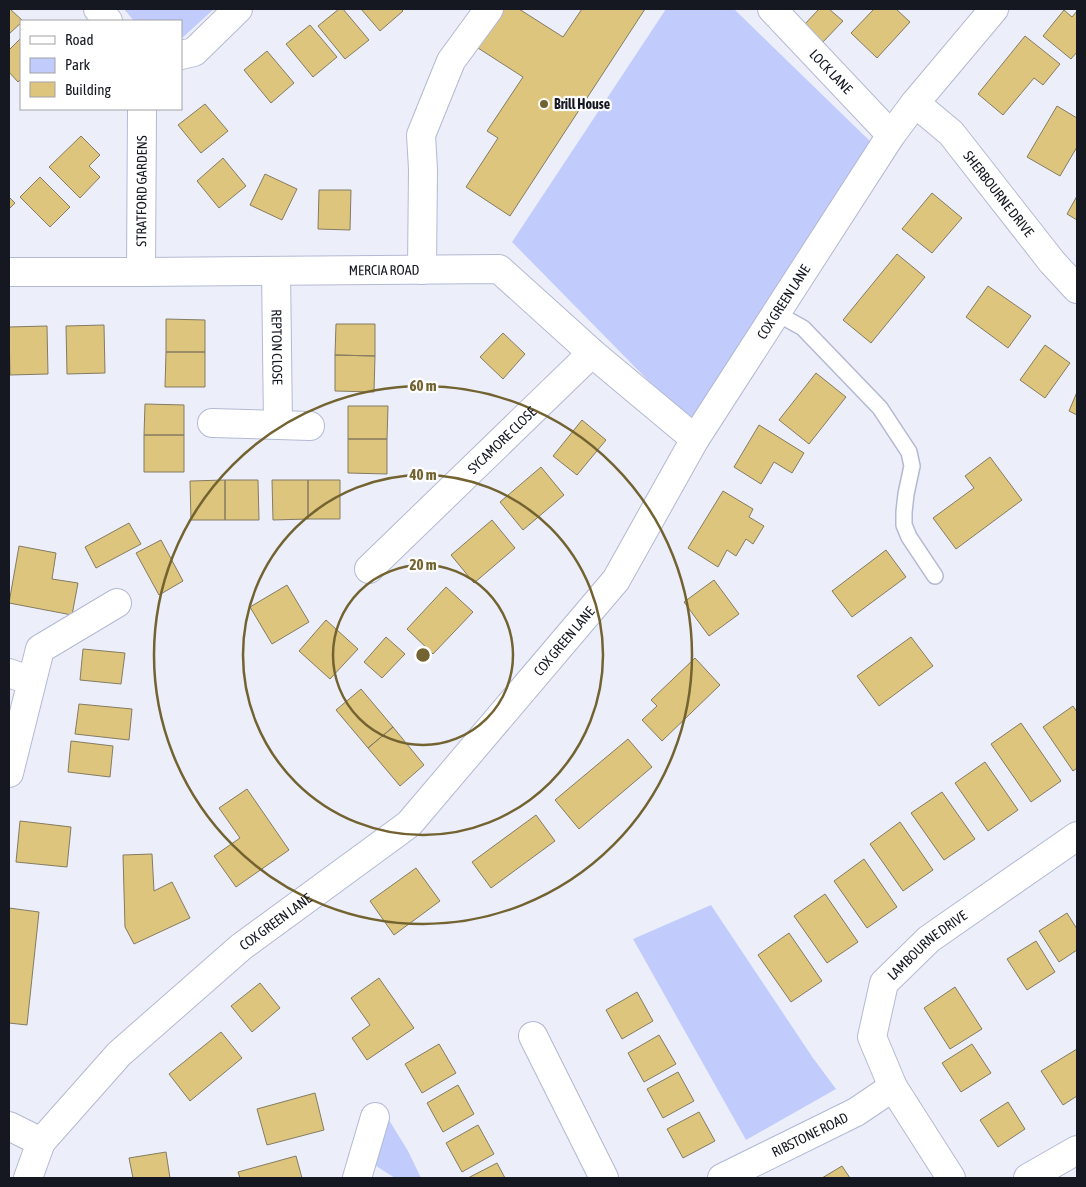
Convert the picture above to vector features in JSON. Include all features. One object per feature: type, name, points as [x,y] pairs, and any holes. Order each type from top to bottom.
[{"type":"street","points":[[98,9],[107,20]]},
{"type":"street","points":[[182,56],[194,52],[238,9]]},
{"type":"street","points":[[422,270],[423,169],[421,135],[451,61],[490,9]]},
{"type":"street","name":"LOCK LANE","points":[[772,9],[891,135]]},
{"type":"street","name":"COX GREEN LANE","points":[[28,1178],[41,1142],[119,1054],[241,947],[409,824],[616,580],[695,439],[891,135],[915,102],[994,9]]},
{"type":"street","name":"SHERBOURNE DRIVE","points":[[915,102],[951,133],[1052,262],[1077,289]]},
{"type":"street","name":"STRATFORD GARDENS","points":[[141,272],[142,110]]},
{"type":"street","name":"MERCIA ROAD","points":[[9,272],[499,269],[592,353],[695,439]]},
{"type":"street","name":"REPTON CLOSE","points":[[276,271],[278,424]]},
{"type":"street","name":"SYCAMORE CLOSE","points":[[369,569],[592,353]]},
{"type":"street","points":[[212,423],[310,426]]},
{"type":"street","points":[[9,773],[20,677],[40,649],[117,602]]},
{"type":"street","name":"LAMBOURNE DRIVE","points":[[951,1178],[893,1087],[872,1037],[884,983],[929,939],[1077,836]]},
{"type":"street","points":[[533,1036],[604,1178]]},
{"type":"street","name":"RIBSTONE ROAD","points":[[722,1178],[856,1112],[893,1087]]},
{"type":"street","points":[[362,1177],[375,1117]]},
{"type":"street","points":[[9,1126],[41,1142]]},
{"type":"street","points":[[1028,1178],[1077,1150]]},
{"type":"lane","points":[[776,313],[803,328],[880,408],[909,452],[912,466],[906,494],[904,526],[908,537],[934,576]]},
{"type":"green space","points":[[124,9],[214,9],[182,38],[182,20],[133,20]]},
{"type":"green space","points":[[666,9],[734,9],[873,144],[689,422],[512,242]]},
{"type":"green space","points":[[711,905],[813,1058],[836,1089],[746,1140],[633,939]]},
{"type":"green space","points":[[389,1120],[408,1151],[421,1178],[395,1178],[376,1166],[372,1148]]},
{"type":"building","points":[[9,9],[10,9],[22,20],[9,34]]},
{"type":"building","points":[[339,9],[343,9],[369,40],[345,59],[318,26]]},
{"type":"building","points":[[361,9],[401,9],[403,11],[380,31]]},
{"type":"building","name":"Brill House","points":[[503,9],[519,9],[563,37],[582,9],[645,9],[510,216],[466,187],[498,138],[487,131],[523,77],[478,48]]},
{"type":"building","points":[[819,9],[829,9],[843,21],[822,43],[804,25]]},
{"type":"building","points":[[874,9],[896,9],[910,22],[877,58],[851,33]]},
{"type":"building","points":[[1064,10],[1072,17],[1077,11],[1077,52],[1071,59],[1043,36]]},
{"type":"building","points":[[310,25],[337,57],[313,77],[286,44]]},
{"type":"building","points":[[1025,36],[1060,64],[1043,85],[1034,78],[1003,115],[978,94]]},
{"type":"building","points":[[20,39],[20,80],[18,82],[9,72],[9,50]]},
{"type":"building","points":[[267,51],[294,83],[271,103],[244,70]]},
{"type":"building","points":[[205,104],[228,131],[201,153],[178,125]]},
{"type":"building","points":[[1057,106],[1077,118],[1077,147],[1060,176],[1027,157]]},
{"type":"building","points":[[81,136],[100,155],[89,166],[100,177],[80,198],[49,167]]},
{"type":"building","points":[[223,158],[246,186],[219,208],[197,181]]},
{"type":"building","points":[[265,174],[297,189],[282,220],[250,205]]},
{"type":"building","points":[[40,177],[70,207],[50,227],[20,197]]},
{"type":"building","points":[[319,190],[351,190],[350,230],[318,229]]},
{"type":"building","points":[[932,193],[962,218],[932,253],[902,229]]},
{"type":"building","points":[[1077,196],[1077,220],[1067,214]]},
{"type":"building","points":[[9,197],[15,203],[9,209]]},
{"type":"building","points":[[897,254],[925,277],[871,343],[843,320]]},
{"type":"building","points":[[988,286],[1031,316],[1008,348],[966,317]]},
{"type":"building","points":[[166,319],[205,320],[205,352],[166,352]]},
{"type":"building","points":[[336,324],[375,324],[375,356],[335,355]]},
{"type":"building","points":[[104,325],[105,373],[67,374],[66,326]]},
{"type":"building","points":[[47,326],[48,374],[10,375],[9,327]]},
{"type":"building","points":[[503,333],[525,354],[503,379],[480,357]]},
{"type":"building","points":[[1045,345],[1070,363],[1045,398],[1020,380]]},
{"type":"building","points":[[166,352],[205,352],[205,387],[165,387]]},
{"type":"building","points":[[335,355],[375,356],[374,392],[335,391]]},
{"type":"building","points":[[816,373],[846,397],[809,444],[779,420]]},
{"type":"building","points":[[1077,392],[1077,415],[1069,411]]},
{"type":"building","points":[[145,404],[184,405],[184,435],[144,435]]},
{"type":"building","points":[[348,406],[388,406],[387,439],[348,439]]},
{"type":"building","points":[[582,420],[606,440],[577,475],[553,456]]},
{"type":"building","points":[[759,425],[804,453],[792,473],[774,462],[761,484],[734,467]]},
{"type":"building","points":[[144,435],[184,435],[184,472],[144,472]]},
{"type":"building","points":[[348,439],[387,439],[387,474],[348,473]]},
{"type":"building","points":[[990,457],[1022,500],[956,549],[933,518],[974,488],[965,476]]},
{"type":"building","points":[[541,467],[564,495],[523,530],[500,502]]},
{"type":"building","points":[[225,480],[258,480],[259,520],[225,520]]},
{"type":"building","points":[[225,480],[225,520],[191,520],[190,481]]},
{"type":"building","points":[[272,480],[308,480],[308,519],[273,520]]},
{"type":"building","points":[[308,480],[340,480],[340,519],[308,519]]},
{"type":"building","points":[[723,491],[753,509],[749,517],[764,526],[753,544],[746,539],[736,556],[727,550],[718,567],[688,548]]},
{"type":"building","points":[[492,520],[515,548],[474,583],[451,555]]},
{"type":"building","points":[[129,523],[141,544],[96,568],[85,547]]},
{"type":"building","points":[[161,540],[183,581],[159,595],[136,553]]},
{"type":"building","points":[[19,546],[56,553],[52,579],[78,583],[72,615],[9,603]]},
{"type":"building","points":[[886,550],[906,577],[852,617],[832,591]]},
{"type":"building","points":[[714,580],[739,614],[709,636],[684,602]]},
{"type":"building","points":[[287,585],[309,622],[272,644],[250,607]]},
{"type":"building","points":[[446,587],[473,612],[433,654],[407,629]]},
{"type":"building","points":[[326,620],[358,649],[330,679],[299,651]]},
{"type":"building","points":[[386,637],[405,654],[382,678],[364,662]]},
{"type":"building","points":[[911,637],[933,666],[879,706],[857,676]]},
{"type":"building","points":[[83,649],[125,653],[121,684],[80,680]]},
{"type":"building","points":[[695,658],[720,685],[662,741],[642,720],[657,706],[651,700]]},
{"type":"building","points":[[361,689],[393,727],[368,748],[336,710]]},
{"type":"building","points":[[79,704],[132,709],[129,740],[75,734]]},
{"type":"building","points":[[1073,706],[1077,712],[1077,768],[1073,771],[1043,727]]},
{"type":"building","points":[[1021,723],[1061,781],[1031,802],[991,744]]},
{"type":"building","points":[[393,727],[424,765],[400,786],[368,748]]},
{"type":"building","points":[[628,739],[652,767],[579,829],[555,800]]},
{"type":"building","points":[[71,741],[113,746],[110,777],[68,772]]},
{"type":"building","points":[[985,762],[1018,810],[988,831],[955,783]]},
{"type":"building","points":[[247,789],[289,850],[236,887],[214,856],[240,838],[219,808]]},
{"type":"building","points":[[942,792],[975,839],[944,860],[911,813]]},
{"type":"building","points":[[536,815],[555,841],[491,888],[472,862]]},
{"type":"building","points":[[20,821],[71,827],[67,867],[16,862]]},
{"type":"building","points":[[900,822],[933,870],[903,891],[870,844]]},
{"type":"building","points":[[152,854],[154,891],[172,882],[190,918],[134,944],[125,927],[123,855]]},
{"type":"building","points":[[864,859],[897,907],[867,928],[834,881]]},
{"type":"building","points":[[416,868],[440,901],[394,935],[370,901]]},
{"type":"building","points":[[825,894],[858,942],[827,963],[794,916]]},
{"type":"building","points":[[9,908],[39,912],[27,1025],[9,1023]]},
{"type":"building","points":[[1067,913],[1077,929],[1077,950],[1059,962],[1039,931]]},
{"type":"building","points":[[789,933],[822,981],[791,1002],[758,955]]},
{"type":"building","points":[[1036,941],[1055,972],[1027,990],[1007,959]]},
{"type":"building","points":[[379,978],[414,1028],[367,1060],[352,1038],[370,1025],[351,998]]},
{"type":"building","points":[[260,983],[280,1008],[252,1032],[231,1006]]},
{"type":"building","points":[[955,987],[982,1029],[950,1049],[924,1008]]},
{"type":"building","points":[[637,992],[653,1021],[622,1039],[606,1010]]},
{"type":"building","points":[[221,1032],[242,1058],[190,1101],[169,1074]]},
{"type":"building","points":[[659,1035],[676,1064],[644,1082],[628,1053]]},
{"type":"building","points":[[439,1044],[456,1073],[422,1093],[405,1064]]},
{"type":"building","points":[[972,1044],[991,1073],[961,1092],[942,1063]]},
{"type":"building","points":[[1077,1049],[1077,1096],[1063,1105],[1041,1071]]},
{"type":"building","points":[[678,1072],[694,1101],[663,1118],[647,1089]]},
{"type":"building","points":[[458,1085],[474,1114],[443,1132],[427,1103]]},
{"type":"building","points":[[315,1093],[324,1130],[267,1145],[257,1109]]},
{"type":"building","points":[[1008,1102],[1025,1129],[998,1147],[980,1120]]},
{"type":"building","points":[[699,1112],[715,1141],[683,1158],[667,1129]]},
{"type":"building","points":[[478,1125],[494,1154],[462,1172],[446,1143]]},
{"type":"building","points":[[166,1152],[170,1178],[133,1178],[129,1158]]},
{"type":"building","points":[[296,1156],[302,1178],[240,1178],[238,1172]]},
{"type":"building","points":[[497,1163],[505,1178],[468,1178]]},
{"type":"building","points":[[842,1166],[850,1178],[822,1178]]},
{"type":"place","name":"Brill House","points":[[544,104]]}]
